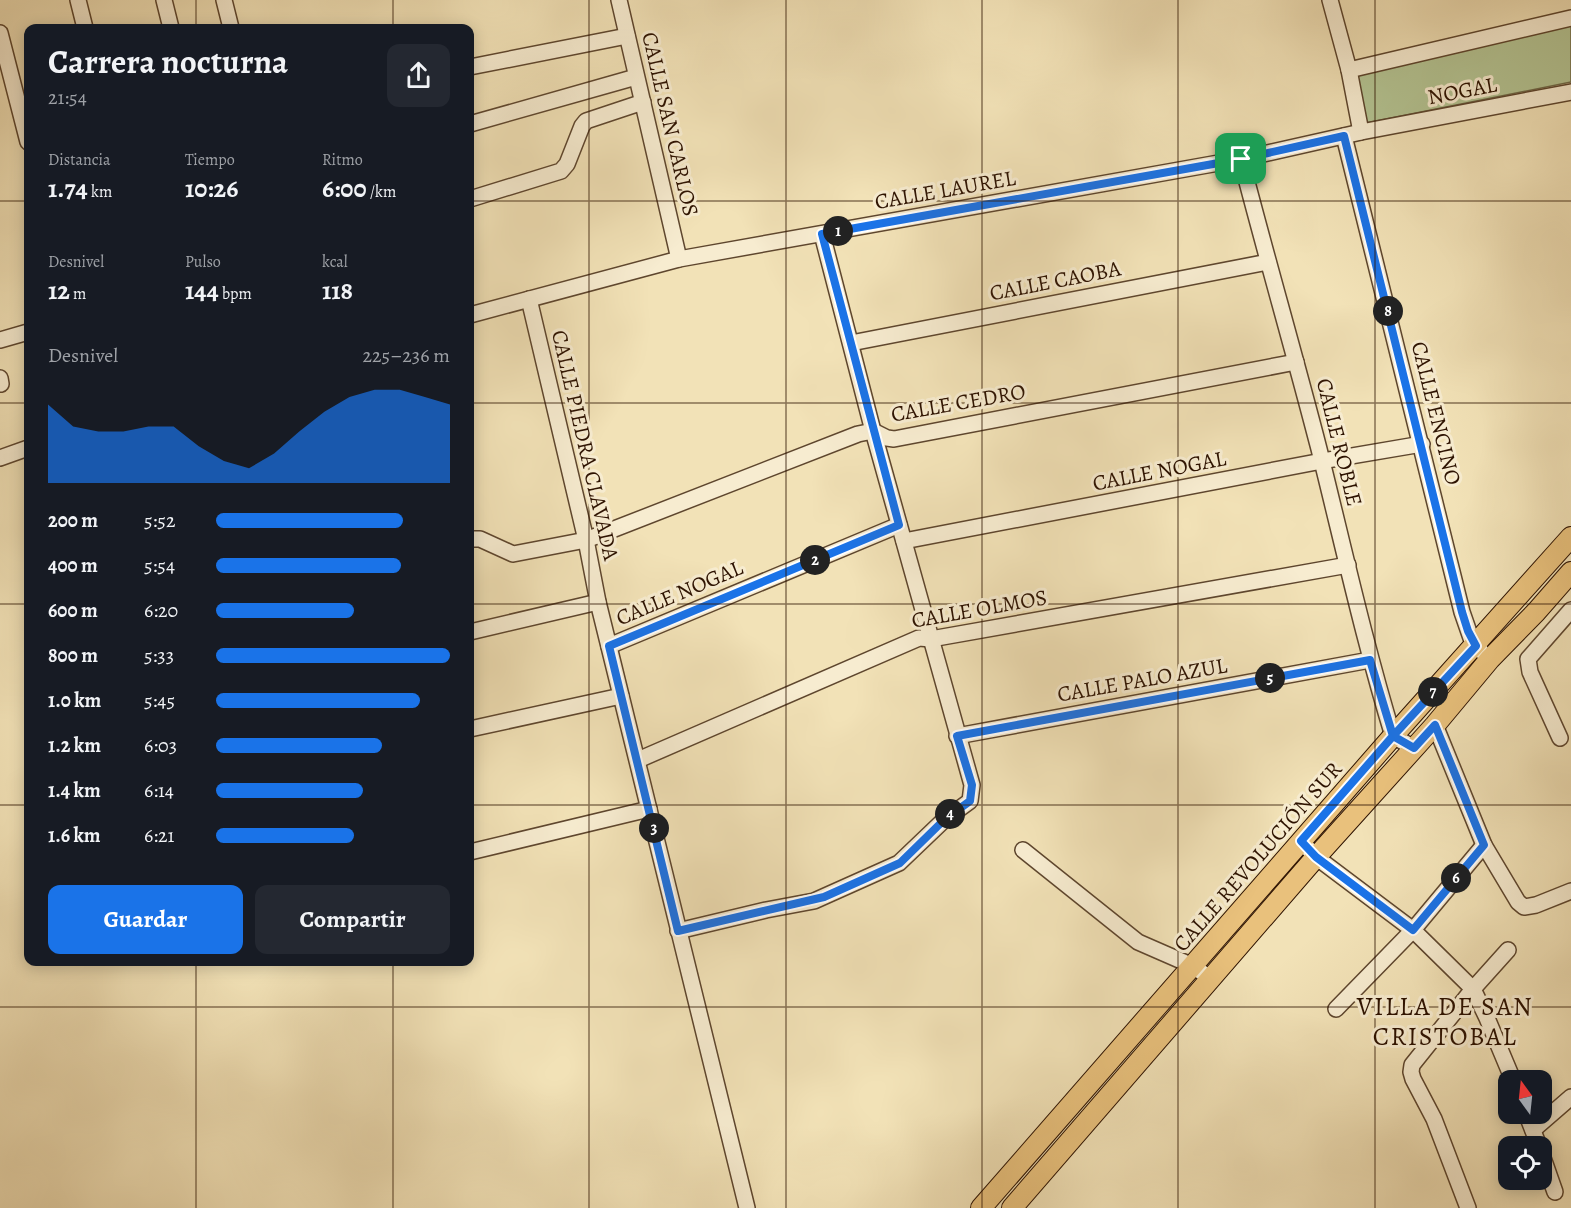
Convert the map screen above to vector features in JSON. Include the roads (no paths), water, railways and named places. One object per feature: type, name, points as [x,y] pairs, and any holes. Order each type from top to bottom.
[{"type":"main road","name":"CALLE REVOLUCIÓN SUR","points":[[1012,1208],[1316,857],[1435,725],[1483,652],[1516,596],[1570,541]]},
{"type":"main road","name":"CALLE REVOLUCIÓN SUR","points":[[981,1208],[1393,736],[1483,652],[1536,612],[1571,572]]},
{"type":"main road","points":[[1516,596],[1536,612]]},
{"type":"main road","points":[[1016,1169],[1033,1184]]},
{"type":"street","points":[[78,0],[84,24]]},
{"type":"street","points":[[224,0],[230,24]]},
{"type":"street","name":"CALLE SAN CARLOS","points":[[619,0],[680,259]]},
{"type":"street","points":[[1330,0],[1361,132]]},
{"type":"street","points":[[167,1],[170,24]]},
{"type":"street","points":[[1348,70],[1571,18]]},
{"type":"street","points":[[0,33],[24,126]]},
{"type":"street","points":[[474,66],[627,36]]},
{"type":"street","points":[[474,123],[636,78]]},
{"type":"street","name":"NOGAL","points":[[1361,132],[1571,92]]},
{"type":"street","points":[[577,95],[586,122]]},
{"type":"street","points":[[474,198],[556,173],[565,168],[582,126],[586,122],[643,102]]},
{"type":"street","name":"CALLE LAUREL","points":[[474,314],[680,259],[1241,159],[1361,132]]},
{"type":"street","name":"CALLE ENCINO","points":[[1344,136],[1462,612],[1468,631],[1483,652]]},
{"type":"street","name":"CALLE ROBLE","points":[[1241,159],[1322,461],[1370,660],[1393,736]]},
{"type":"street","points":[[678,931],[814,901],[900,863],[944,820],[970,801],[972,785],[873,431],[822,234]]},
{"type":"street","name":"CALLE CAOBA","points":[[851,343],[1268,262]]},
{"type":"street","name":"CALLE PIEDRA CLAVADA","points":[[529,298],[586,540],[598,602],[747,1208]]},
{"type":"street","points":[[0,340],[24,333]]},
{"type":"street","name":"CALLE CEDRO","points":[[474,539],[480,539],[513,554],[586,540],[843,439],[873,431],[894,439],[1296,362]]},
{"type":"street","name":"CALLE NOGAL","points":[[904,541],[1422,444]]},
{"type":"street","points":[[0,458],[24,449]]},
{"type":"street","name":"CALLE NOGAL","points":[[609,646],[899,525]]},
{"type":"street","name":"CALLE OLMOS","points":[[638,760],[919,638],[931,639],[1347,565]]},
{"type":"street","points":[[474,631],[598,602]]},
{"type":"street","points":[[1560,738],[1528,663],[1571,610]]},
{"type":"street","name":"CALLE PALO AZUL","points":[[957,736],[1370,660]]},
{"type":"street","points":[[474,728],[621,696]]},
{"type":"street","points":[[1435,725],[1484,845],[1518,902],[1524,907],[1536,905],[1571,891]]},
{"type":"street","points":[[1393,736],[1414,748]]},
{"type":"street","points":[[474,851],[649,809]]},
{"type":"street","points":[[1301,841],[1316,857],[1413,930],[1473,989],[1508,1070]]},
{"type":"street","points":[[1336,1009],[1413,930],[1484,845]]},
{"type":"street","points":[[1023,850],[1138,942],[1193,966],[1211,979]]},
{"type":"street","points":[[1468,1208],[1434,1119],[1411,1072],[1412,1065],[1420,1052],[1508,950]]},
{"type":"street","points":[[1533,1130],[1571,1097]]},
{"type":"street","points":[[1531,1124],[1535,1136]]},
{"type":"street","points":[[1552,1183],[1555,1192]]},
{"type":"district","name":"VILLA DE SAN CRISTOBAL","points":[[1445,1021]]}]
